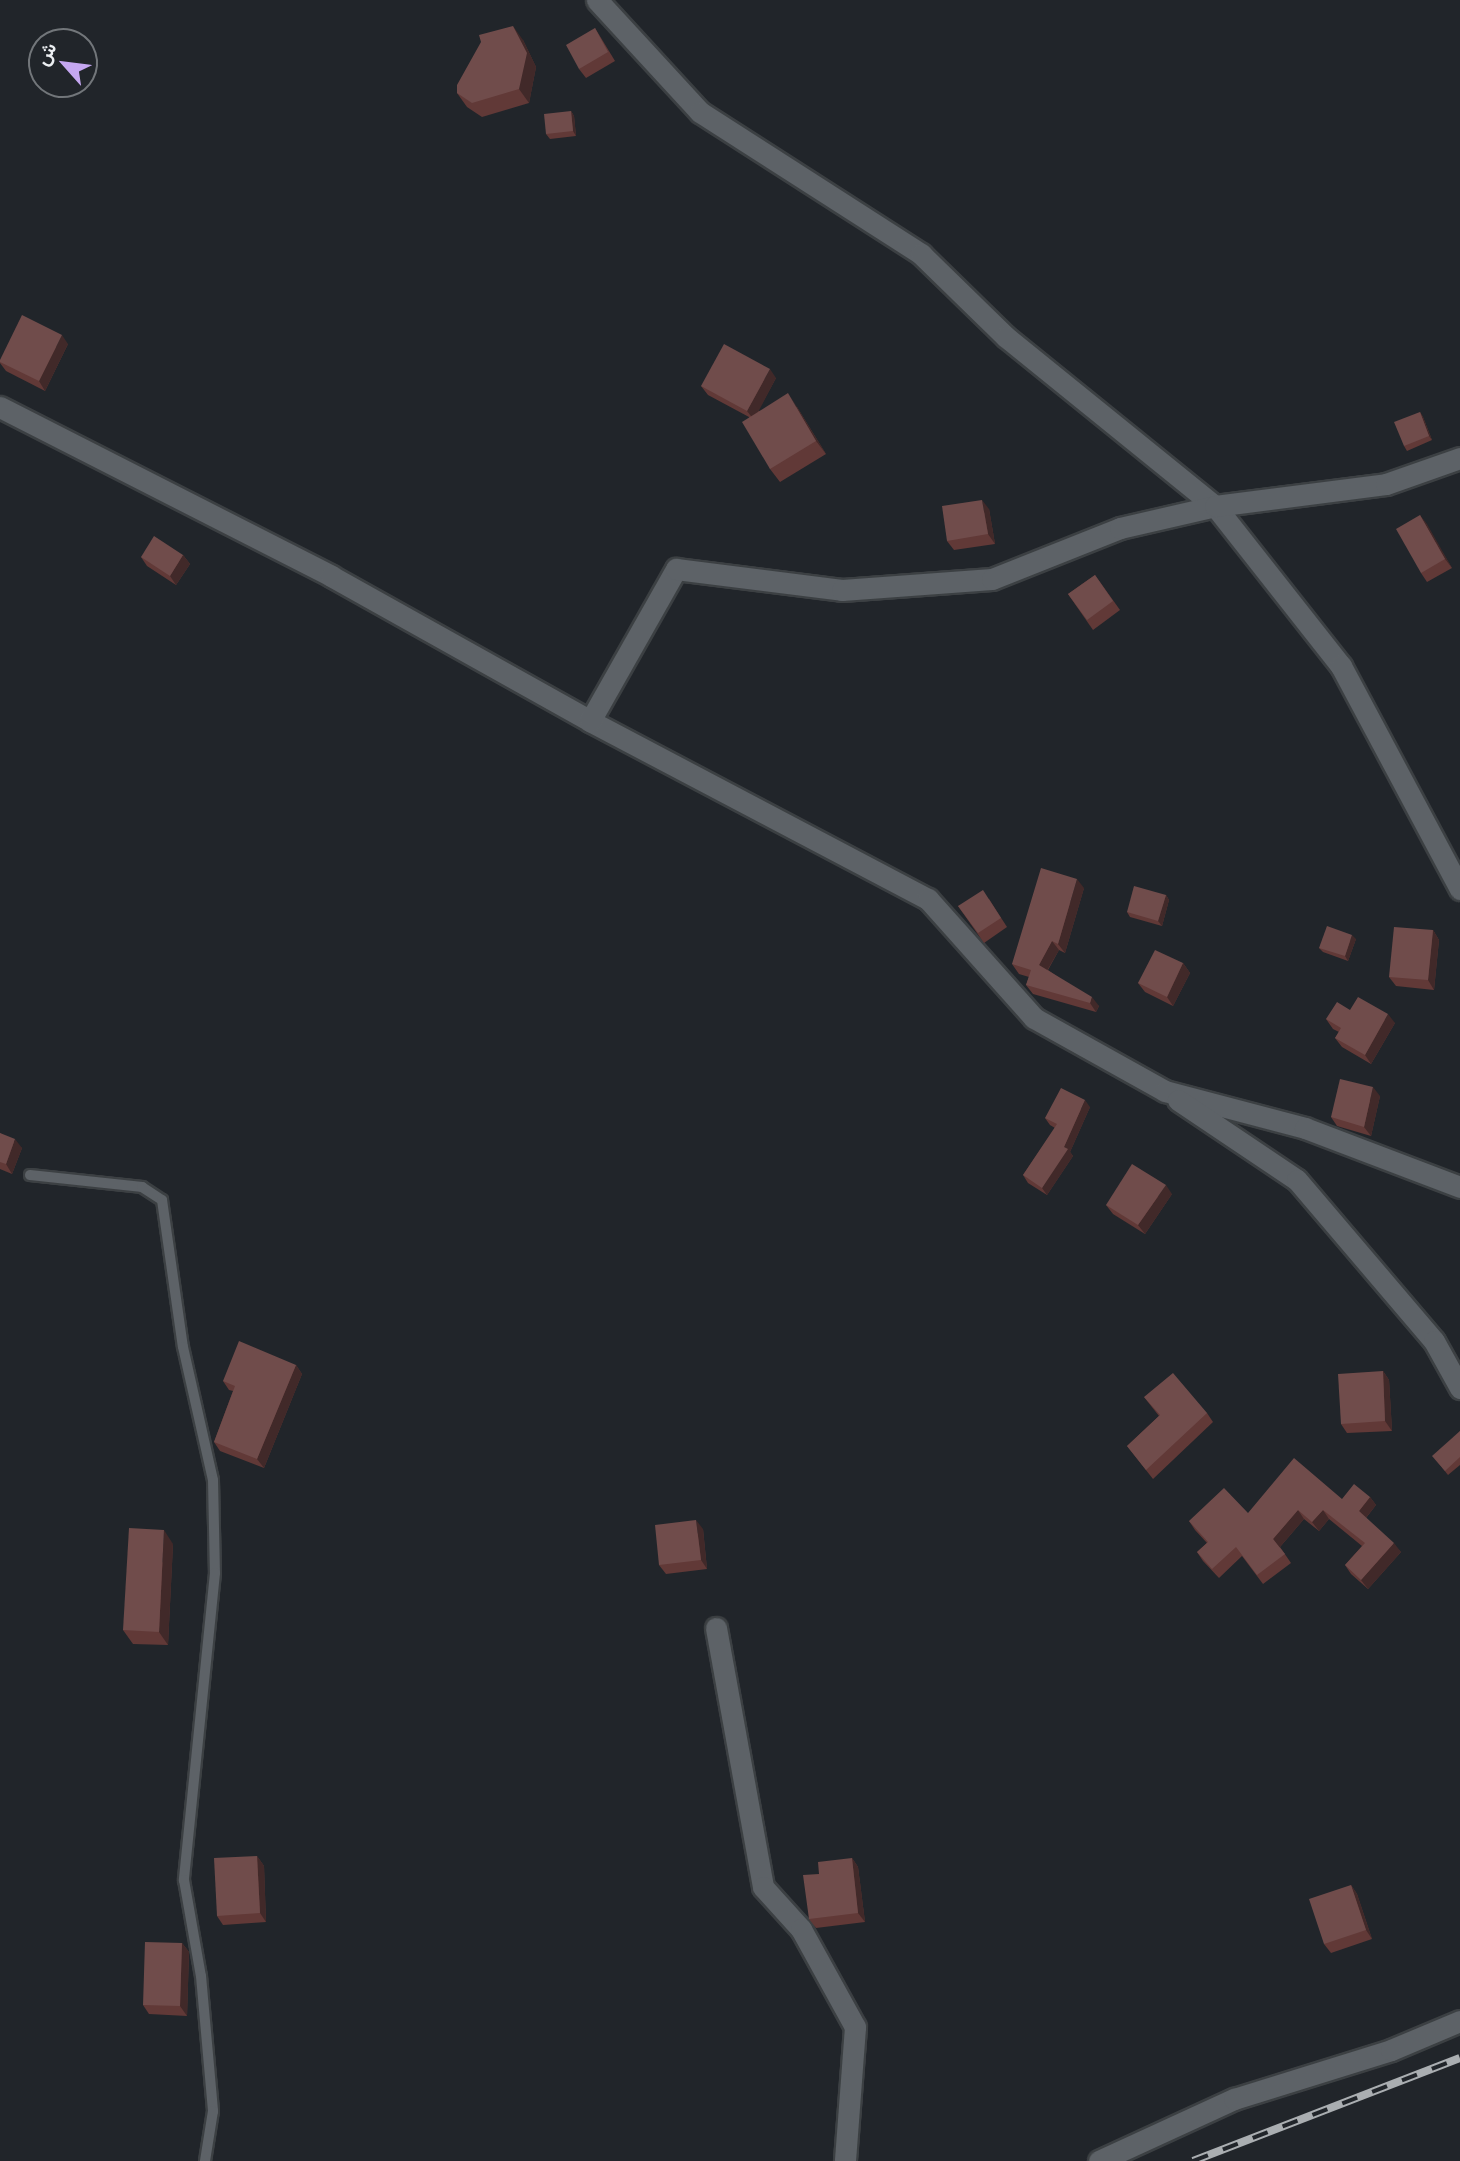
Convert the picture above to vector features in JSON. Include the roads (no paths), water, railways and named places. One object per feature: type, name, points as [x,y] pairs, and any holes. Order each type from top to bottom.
[{"type":"street","points":[[597,0],[700,112],[921,254],[1006,337],[1215,506],[1342,666],[1460,889]]},
{"type":"street","points":[[0,407],[331,576],[590,721],[928,899],[1034,1018],[1165,1091],[1297,1181],[1434,1341],[1460,1388]]},
{"type":"street","points":[[590,721],[676,569],[842,590],[992,579],[1120,528],[1215,506],[1386,484],[1460,458]]},
{"type":"street","points":[[1165,1091],[1305,1128],[1460,1187]]},
{"type":"street","points":[[716,1628],[763,1887],[801,1930],[855,2027],[845,2161]]},
{"type":"street","points":[[1099,2161],[1234,2099],[1391,2050],[1460,2021]]},
{"type":"lane","points":[[30,1174],[142,1188],[162,1200],[183,1347],[213,1480],[215,1573],[184,1880],[201,1976],[214,2111],[205,2161]]},
{"type":"railway","points":[[1193,2161],[1460,2058]]}]
